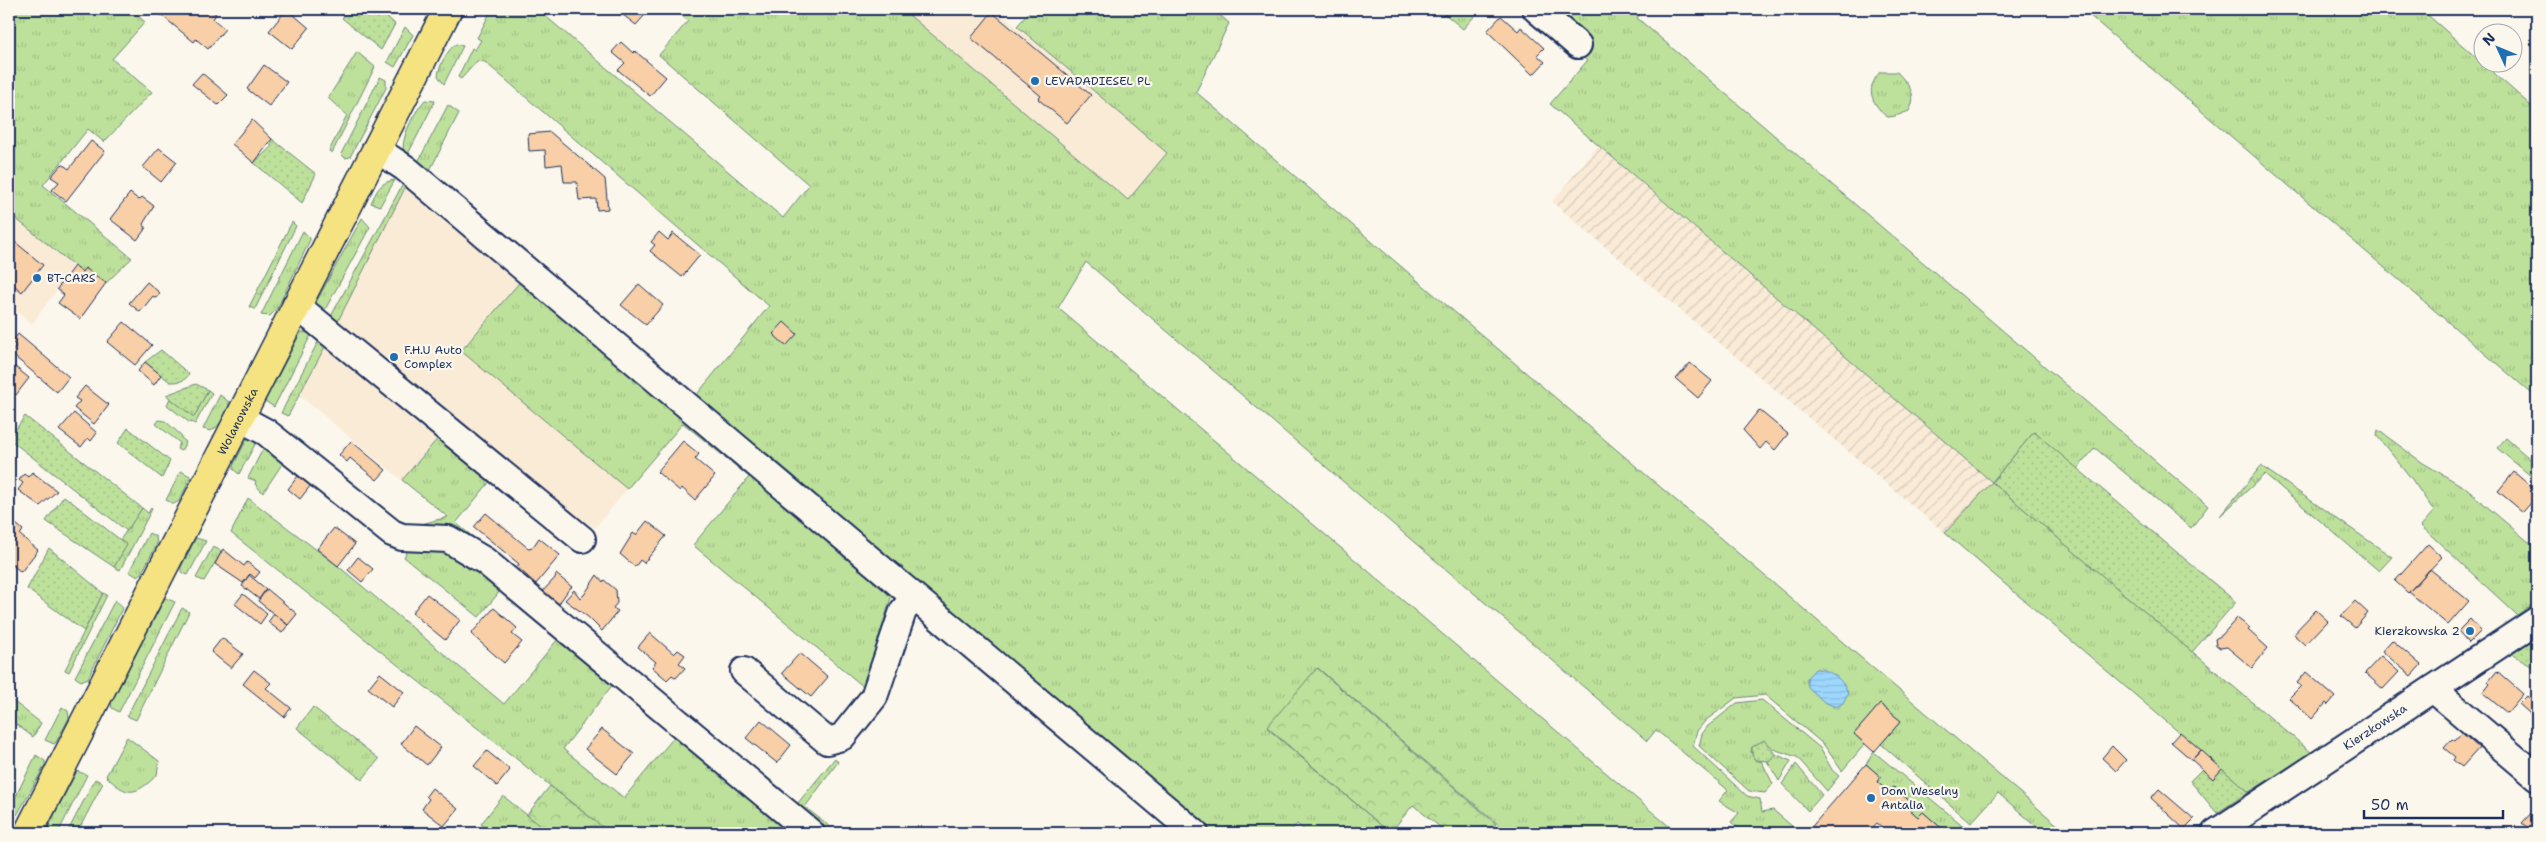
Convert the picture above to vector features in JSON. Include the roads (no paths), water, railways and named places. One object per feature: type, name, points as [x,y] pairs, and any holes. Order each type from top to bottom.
[{"type":"main road","name":"Wolanowska","points":[[28,833],[448,9]]},
{"type":"street","points":[[1536,9],[1578,46]]},
{"type":"street","points":[[376,148],[405,168],[1195,833]]},
{"type":"street","points":[[296,305],[582,539]]},
{"type":"street","points":[[240,418],[266,432],[392,533],[402,537],[448,539],[485,561],[811,833]]},
{"type":"street","points":[[744,671],[827,741],[842,737],[874,696],[903,611],[914,597]]},
{"type":"street","name":"Kierzkowska","points":[[2215,833],[2537,620]]},
{"type":"street","points":[[2433,689],[2537,777]]},
{"type":"water","points":[[1815,669],[1831,673],[1843,683],[1848,693],[1843,703],[1836,707],[1824,702],[1808,687],[1807,678]]},
{"type":"place","name":"LEVADADIESEL PL","points":[[1035,81]]},
{"type":"place","name":"BT-CARS","points":[[37,278]]},
{"type":"place","name":"F.H.U Auto Complex","points":[[394,357]]},
{"type":"place","name":"Kierzkowska 2","points":[[2470,631]]},
{"type":"place","name":"Dom Weselny Antalia","points":[[1871,798]]}]
